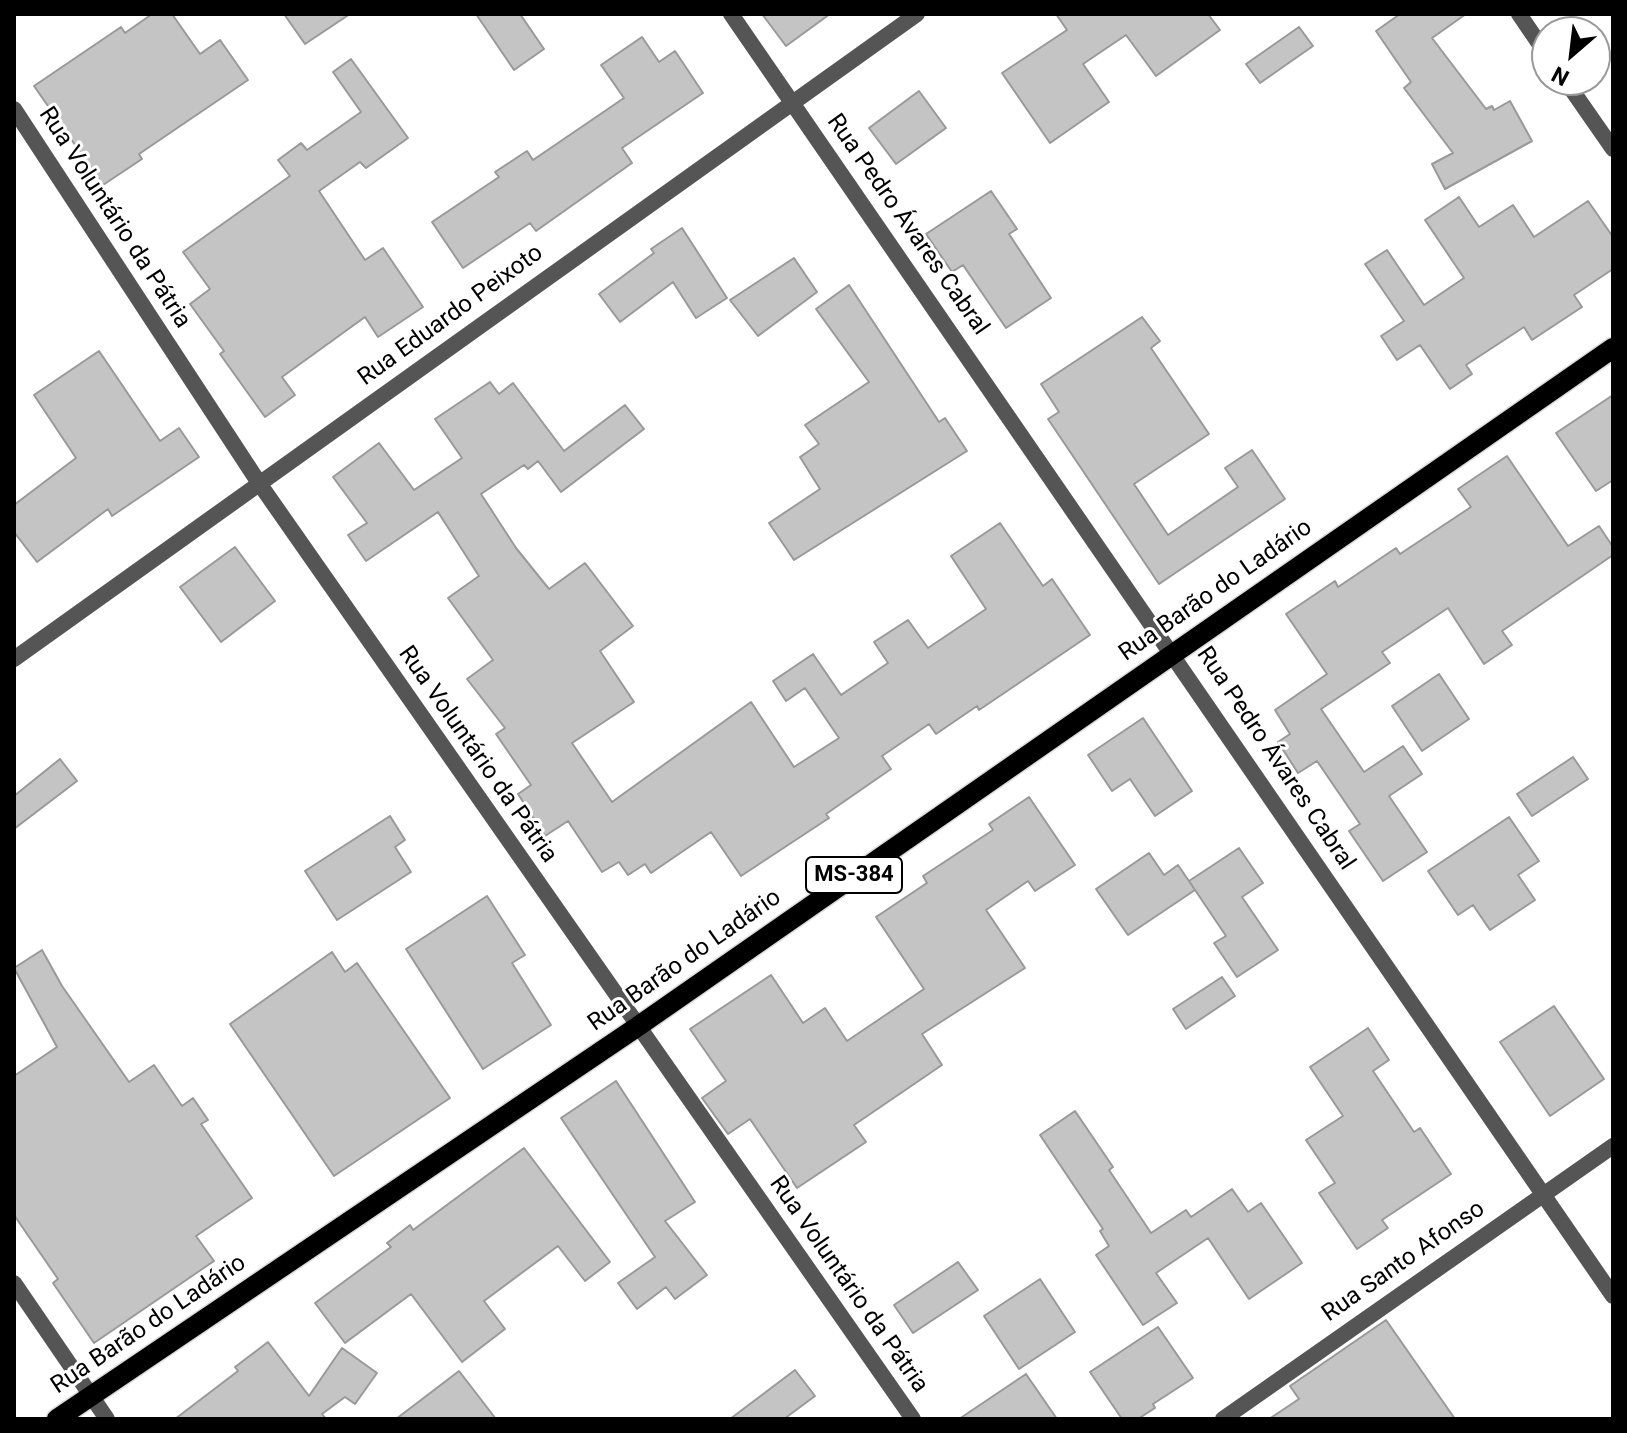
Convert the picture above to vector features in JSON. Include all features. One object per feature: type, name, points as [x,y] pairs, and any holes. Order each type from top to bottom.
[{"type":"main road","name":"Rua Barão do Ladário","points":[[57,1419],[637,1027],[1613,348]]},
{"type":"street","name":"Rua Pedro Ávares Cabral","points":[[731,14],[1173,652],[1613,1296]]},
{"type":"street","name":"Rua Eduardo Peixoto","points":[[14,659],[917,14]]},
{"type":"street","points":[[1519,14],[1531,32]]},
{"type":"street","points":[[1576,96],[1613,149]]},
{"type":"street","name":"Rua Voluntário da Pátria","points":[[14,109],[259,483],[913,1419]]},
{"type":"street","name":"Rua Santo Afonso","points":[[1223,1419],[1613,1146]]},
{"type":"street","points":[[14,1283],[107,1419]]},
{"type":"building","points":[[152,14],[172,14],[200,54],[220,40],[248,80],[139,154],[142,159],[103,185],[34,86],[121,27],[125,33]]},
{"type":"building","points":[[284,14],[350,14],[305,44]]},
{"type":"building","points":[[476,14],[520,14],[544,49],[514,70]]},
{"type":"building","points":[[762,14],[830,14],[786,46]]},
{"type":"building","points":[[1056,14],[1208,14],[1220,30],[1156,76],[1126,35],[1083,64],[1109,102],[1050,143],[1002,73],[1067,30]]},
{"type":"building","points":[[1400,14],[1466,14],[1432,38],[1486,109],[1492,106],[1494,110],[1510,101],[1532,141],[1445,189],[1432,164],[1453,153],[1404,88],[1411,82],[1376,31]]},
{"type":"building","points":[[1299,27],[1313,46],[1260,83],[1246,64]]},
{"type":"building","points":[[642,37],[659,62],[675,51],[703,93],[622,148],[632,163],[536,231],[530,223],[463,268],[432,222],[499,177],[495,172],[527,151],[533,160],[624,98],[601,65]]},
{"type":"building","points":[[351,59],[408,138],[366,168],[360,162],[319,191],[365,260],[383,248],[423,307],[378,337],[365,317],[282,377],[295,395],[265,417],[220,354],[224,351],[190,304],[210,289],[183,252],[290,176],[278,160],[301,143],[307,150],[361,112],[333,72]]},
{"type":"building","points":[[919,91],[946,128],[896,164],[869,128]]},
{"type":"building","points":[[991,191],[1017,229],[1009,234],[1051,298],[1006,328],[963,265],[952,272],[926,234]]},
{"type":"building","points":[[1459,197],[1479,227],[1513,205],[1534,237],[1588,201],[1613,237],[1613,269],[1574,295],[1582,307],[1532,340],[1524,327],[1466,365],[1472,374],[1450,389],[1420,345],[1397,360],[1381,336],[1404,321],[1365,264],[1387,250],[1424,305],[1464,278],[1425,220]]},
{"type":"building","points":[[682,228],[727,298],[696,318],[673,282],[620,322],[599,294],[654,253],[651,249]]},
{"type":"building","points":[[794,258],[817,292],[758,336],[730,300]]},
{"type":"building","points":[[849,285],[939,422],[945,418],[967,451],[794,560],[769,523],[820,489],[800,457],[819,444],[805,425],[869,382],[816,309]]},
{"type":"building","points":[[1142,317],[1160,341],[1151,348],[1209,434],[1134,484],[1168,535],[1238,487],[1225,468],[1252,450],[1285,499],[1159,584],[1048,419],[1059,412],[1041,384]]},
{"type":"building","points":[[99,351],[160,441],[179,428],[199,457],[112,516],[108,509],[37,562],[14,532],[14,505],[76,458],[34,395]]},
{"type":"building","points":[[490,382],[499,394],[513,383],[564,451],[625,405],[644,429],[561,492],[538,461],[528,469],[524,465],[481,494],[516,548],[549,589],[585,563],[633,626],[600,651],[634,702],[572,743],[612,802],[751,702],[794,767],[839,738],[805,688],[786,701],[773,681],[813,654],[841,695],[888,663],[874,642],[908,620],[928,648],[986,609],[951,556],[1000,523],[1043,586],[1052,579],[1090,635],[979,710],[977,706],[936,734],[929,724],[882,756],[891,769],[826,814],[829,818],[741,876],[711,832],[651,873],[645,864],[628,875],[619,862],[602,872],[568,821],[545,836],[518,794],[531,785],[496,734],[505,728],[467,679],[493,660],[448,598],[479,576],[438,512],[366,561],[348,535],[367,523],[333,477],[379,443],[414,490],[462,458],[435,419]]},
{"type":"building","points":[[1613,395],[1613,480],[1596,491],[1556,433]]},
{"type":"building","points":[[1507,456],[1568,546],[1599,526],[1613,547],[1613,555],[1502,631],[1512,645],[1484,664],[1448,608],[1382,652],[1390,663],[1321,709],[1364,772],[1403,746],[1422,774],[1389,796],[1427,852],[1383,881],[1349,831],[1360,824],[1317,761],[1298,773],[1278,742],[1290,734],[1275,710],[1327,674],[1286,614],[1335,581],[1338,587],[1396,548],[1400,554],[1471,507],[1458,489]]},
{"type":"building","points":[[235,547],[275,601],[221,642],[180,587]]},
{"type":"building","points":[[1439,674],[1469,719],[1422,751],[1392,706]]},
{"type":"building","points":[[1143,718],[1192,791],[1155,816],[1130,779],[1112,791],[1088,755]]},
{"type":"building","points":[[1573,757],[1588,779],[1532,816],[1517,794]]},
{"type":"building","points":[[60,759],[77,781],[14,829],[14,796]]},
{"type":"building","points":[[1029,797],[1075,865],[1035,891],[1028,881],[986,910],[1025,968],[922,1034],[942,1065],[854,1125],[866,1142],[797,1188],[750,1119],[728,1134],[702,1098],[726,1081],[690,1029],[771,975],[803,1023],[825,1008],[847,1041],[924,989],[876,917],[927,883],[923,876],[993,830],[989,824]]},
{"type":"building","points":[[390,816],[405,840],[395,847],[411,872],[337,920],[305,871]]},
{"type":"building","points":[[1509,817],[1539,861],[1518,875],[1535,900],[1490,930],[1473,905],[1458,915],[1428,871]]},
{"type":"building","points":[[1239,848],[1263,883],[1242,897],[1278,950],[1237,977],[1214,943],[1226,936],[1189,881]]},
{"type":"building","points":[[1149,853],[1164,875],[1178,865],[1195,890],[1128,935],[1096,889]]},
{"type":"building","points":[[487,896],[525,955],[512,963],[551,1025],[483,1069],[406,949]]},
{"type":"building","points":[[42,950],[62,986],[129,1082],[154,1065],[182,1106],[193,1098],[208,1120],[201,1124],[252,1198],[196,1236],[214,1261],[94,1343],[53,1283],[58,1279],[14,1215],[14,1076],[57,1047],[14,968]]},
{"type":"building","points":[[332,952],[345,972],[357,963],[450,1098],[334,1176],[230,1024]]},
{"type":"building","points":[[1222,977],[1235,996],[1186,1029],[1173,1009]]},
{"type":"building","points":[[1554,1006],[1604,1079],[1550,1116],[1500,1042]]},
{"type":"building","points":[[1368,1028],[1389,1060],[1373,1071],[1414,1132],[1420,1128],[1451,1174],[1382,1220],[1388,1228],[1357,1249],[1319,1193],[1335,1183],[1306,1140],[1343,1116],[1310,1067]]},
{"type":"building","points":[[616,1081],[695,1202],[665,1221],[707,1275],[675,1299],[666,1287],[637,1309],[618,1283],[655,1257],[561,1118]]},
{"type":"building","points":[[1075,1111],[1113,1167],[1109,1170],[1151,1233],[1186,1210],[1191,1217],[1232,1189],[1248,1212],[1261,1203],[1302,1263],[1249,1299],[1208,1238],[1156,1273],[1177,1303],[1143,1325],[1096,1255],[1109,1246],[1100,1231],[1103,1229],[1040,1135]]},
{"type":"building","points":[[524,1148],[610,1262],[585,1281],[558,1246],[484,1301],[505,1329],[462,1362],[411,1294],[345,1343],[315,1303],[391,1247],[387,1243],[410,1225],[413,1230]]},
{"type":"building","points":[[958,1262],[978,1290],[913,1333],[894,1305]]},
{"type":"building","points":[[1040,1279],[1075,1332],[1019,1369],[984,1316]]},
{"type":"building","points":[[1386,1320],[1455,1419],[1269,1419],[1299,1399],[1290,1386]]},
{"type":"building","points":[[1158,1327],[1193,1378],[1153,1404],[1155,1408],[1138,1419],[1122,1419],[1090,1372]]},
{"type":"building","points":[[268,1342],[309,1396],[342,1348],[377,1373],[355,1404],[345,1397],[322,1414],[326,1419],[175,1419],[238,1371],[235,1367]]},
{"type":"building","points":[[795,1370],[815,1396],[784,1419],[730,1419]]},
{"type":"building","points":[[459,1371],[496,1419],[396,1419]]},
{"type":"building","points":[[1026,1374],[1057,1419],[959,1419]]}]
